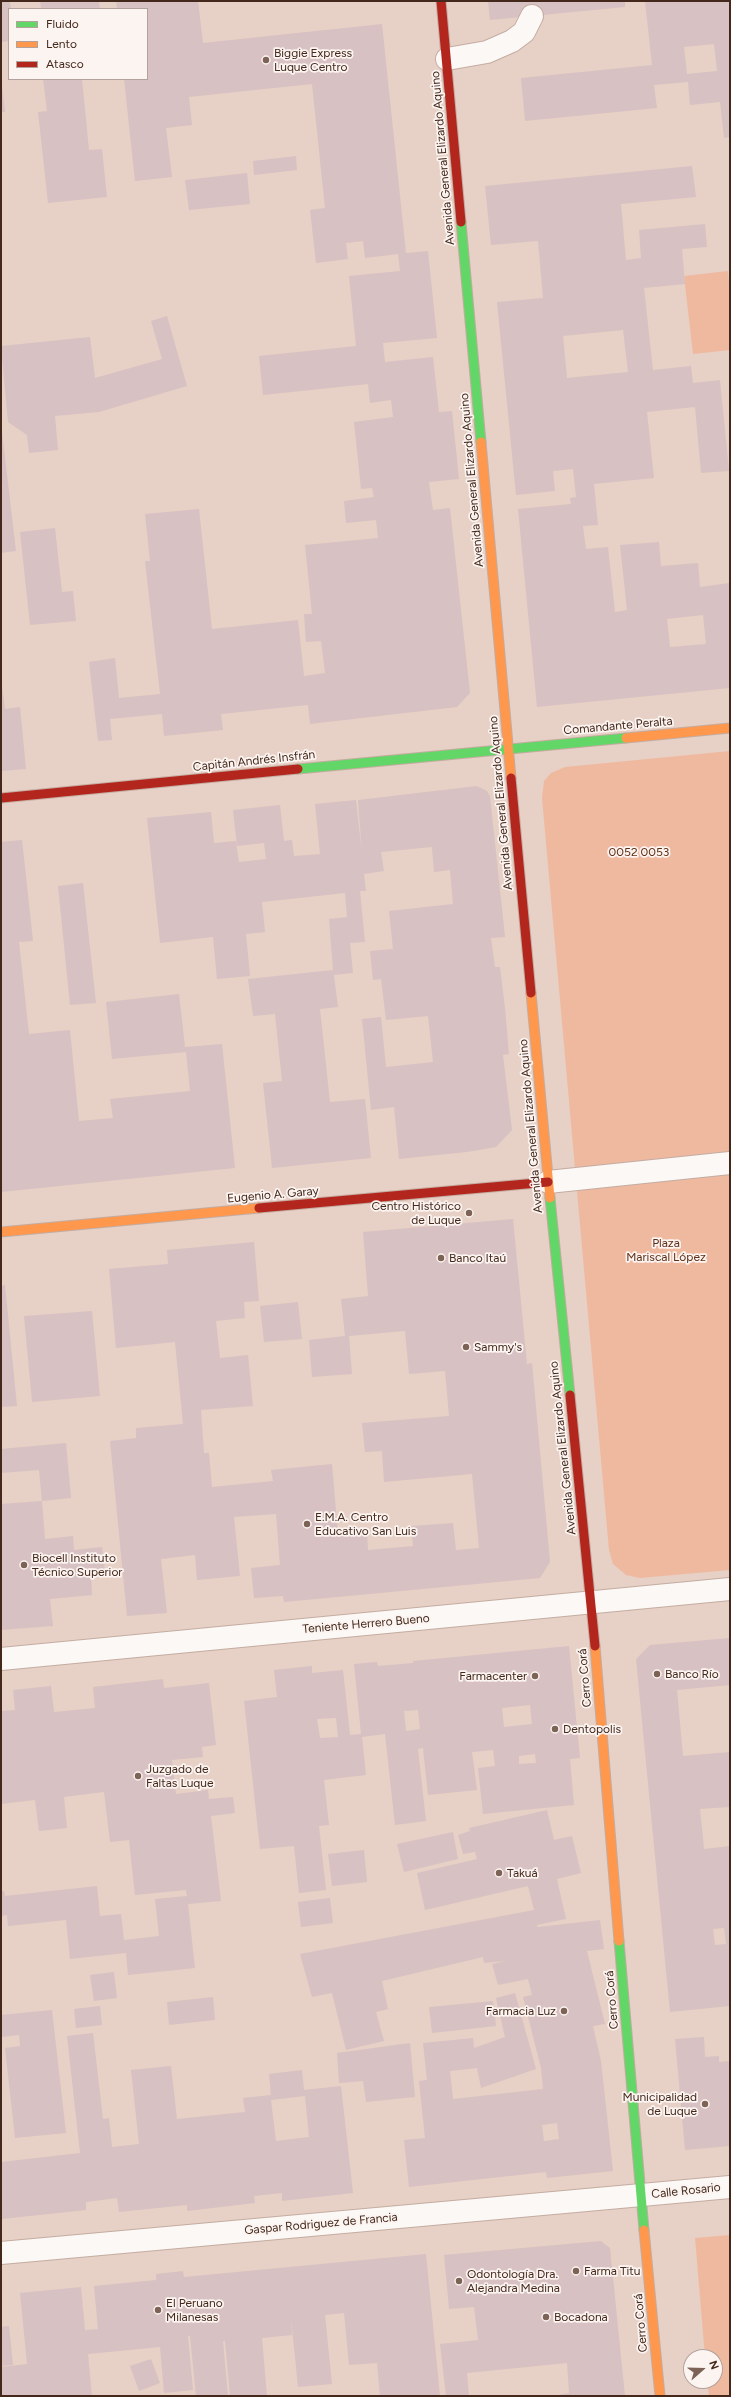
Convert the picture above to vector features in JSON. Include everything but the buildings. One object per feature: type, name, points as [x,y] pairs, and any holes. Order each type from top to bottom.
[{"type":"main road","name":"Avenida General Elizardo Aquino","points":[[441,1],[548,1182],[591,1602]]},
{"type":"main road","name":"Comandante Peralta","points":[[508,748],[730,728]]},
{"type":"main road","name":"Capitán Andrés Insfrán","points":[[1,798],[508,748]]},
{"type":"main road","name":"Eugenio A. Garay","points":[[1,1232],[548,1182]]},
{"type":"main road","name":"Cerro Corá","points":[[591,1602],[641,2196],[660,2396]]},
{"type":"street","points":[[447,59],[487,52],[512,41],[524,32],[532,16]]},
{"type":"street","points":[[548,1182],[730,1163]]},
{"type":"street","name":"Teniente Herrero Bueno","points":[[1,1659],[730,1589]]},
{"type":"street","name":"Calle Rosario","points":[[641,2196],[730,2187]]},
{"type":"street","name":"Gaspar Rodriguez de Francia","points":[[1,2253],[641,2196]]},
{"type":"green space","points":[[728,271],[730,295],[730,350],[693,354],[684,276]]},
{"type":"green space","name":"0052 0053","points":[[730,751],[730,1570],[640,1578],[626,1575],[613,1564],[609,1550],[542,798],[544,781],[551,773],[565,767]]},
{"type":"green space","points":[[730,2235],[730,2396],[709,2396],[708,2389],[723,2389],[723,2349],[704,2349],[695,2238]]},
{"type":"traffic: fast","points":[[461,222],[481,442]]},
{"type":"traffic: fast","points":[[298,769],[626,738]]},
{"type":"traffic: fast","points":[[550,1198],[570,1395]]},
{"type":"traffic: fast","points":[[619,1941],[644,2230]]},
{"type":"traffic: slow","points":[[481,442],[511,778]]},
{"type":"traffic: slow","points":[[626,738],[730,728]]},
{"type":"traffic: slow","points":[[531,993],[550,1198]]},
{"type":"traffic: slow","points":[[1,1232],[259,1208]]},
{"type":"traffic: slow","points":[[595,1646],[619,1941]]},
{"type":"traffic: slow","points":[[644,2230],[660,2396]]},
{"type":"traffic: jam","points":[[441,1],[461,222]]},
{"type":"traffic: jam","points":[[1,798],[298,769]]},
{"type":"traffic: jam","points":[[511,778],[531,993]]},
{"type":"traffic: jam","points":[[259,1208],[548,1182]]},
{"type":"traffic: jam","points":[[570,1395],[595,1646]]},
{"type":"place","name":"Biggie Express Luque Centro","points":[[266,60]]},
{"type":"place","name":"Centro Histórico de Luque","points":[[469,1213]]},
{"type":"place","name":"Banco Itaú","points":[[441,1258]]},
{"type":"place","name":"Sammy's","points":[[466,1347]]},
{"type":"place","name":"E.M.A. Centro Educativo San Luis","points":[[307,1524]]},
{"type":"place","name":"Biocell Instituto Técnico Superior","points":[[24,1565]]},
{"type":"place","name":"Banco Río","points":[[657,1674]]},
{"type":"place","name":"Farmacenter","points":[[535,1676]]},
{"type":"place","name":"Dentopolis","points":[[555,1729]]},
{"type":"place","name":"Juzgado de Faltas Luque","points":[[138,1776]]},
{"type":"place","name":"Takuá","points":[[499,1873]]},
{"type":"place","name":"Farmacia Luz","points":[[564,2011]]},
{"type":"place","name":"Municipalidad de Luque","points":[[705,2104]]},
{"type":"place","name":"Farma Titu","points":[[576,2271]]},
{"type":"place","name":"Odontología Dra. Alejandra Medina","points":[[459,2281]]},
{"type":"place","name":"El Peruano Milanesas","points":[[158,2310]]},
{"type":"place","name":"Bocadona","points":[[546,2317]]},
{"type":"park label","name":"Plaza Mariscal López","points":[[666,1250]]}]
